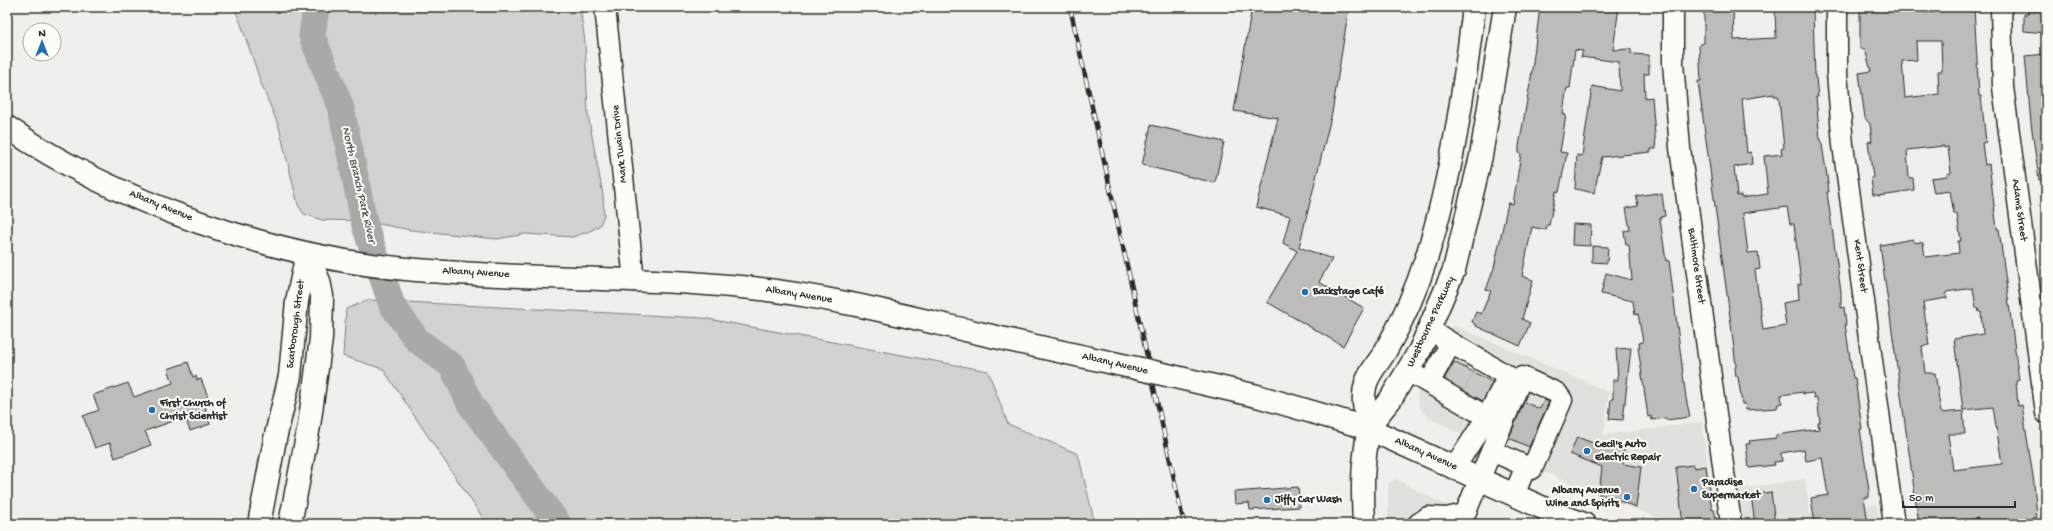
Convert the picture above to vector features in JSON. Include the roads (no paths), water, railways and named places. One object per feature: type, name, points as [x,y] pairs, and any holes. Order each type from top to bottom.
[{"type":"main road","points":[[1364,524],[1363,468],[1368,428],[1363,403],[1366,384],[1399,325],[1418,283],[1436,224],[1452,148],[1468,58],[1474,7]]},
{"type":"main road","name":"Westbourne Parkway","points":[[1368,428],[1390,400],[1408,371],[1429,329],[1454,270],[1481,156],[1505,7]]},
{"type":"main road","name":"Albany Avenue","points":[[7,127],[72,166],[138,197],[201,223],[307,254],[406,269],[753,288],[803,295],[881,310],[1257,396],[1368,428],[1554,513],[1584,524]]},
{"type":"main road","points":[[1452,148],[1481,156]]},
{"type":"main road","name":"Scarborough Street","points":[[259,524],[275,439],[290,376],[297,301],[307,254]]},
{"type":"main road","name":"Scarborough Street","points":[[290,524],[309,426],[321,339],[322,296],[318,281],[307,254]]},
{"type":"street","name":"Mark Twain Drive","points":[[605,7],[634,281]]},
{"type":"street","name":"Baltimore Street","points":[[1673,7],[1673,64],[1680,148],[1731,524]]},
{"type":"street","name":"Kent Street","points":[[1837,7],[1837,73],[1843,144],[1894,524]]},
{"type":"street","name":"Adams Street","points":[[2001,7],[2002,86],[2046,413]]},
{"type":"street","points":[[1429,329],[1451,343],[1467,361],[1486,371],[1508,376],[1487,417],[1455,467]]},
{"type":"street","points":[[1429,383],[1451,343]]},
{"type":"street","points":[[1408,371],[1429,383],[1452,391],[1472,402],[1487,417]]},
{"type":"street","points":[[1418,524],[1428,517],[1446,518],[1465,514],[1522,377],[1557,393],[1562,400],[1532,469],[1492,451]]},
{"type":"street","points":[[1514,494],[1526,466]]},
{"type":"waterway","name":"North Branch Park River","points":[[316,7],[312,36],[341,108],[365,226],[392,305],[417,340],[452,366],[471,405],[558,524]]},
{"type":"tunnel","points":[[1455,386],[1464,367]]},
{"type":"tunnel","points":[[1474,396],[1483,377]]},
{"type":"railway","points":[[1070,7],[1184,524]]},
{"type":"place","name":"Backstage Café","points":[[1305,292]]},
{"type":"place","name":"First Church of Christ Scientist","points":[[152,410]]},
{"type":"place","name":"Cecil's Auto Electric Repair","points":[[1587,451]]},
{"type":"place","name":"Paradise Supermarket","points":[[1694,489]]},
{"type":"place","name":"Albany Avenue Wine and Spirits","points":[[1627,497]]},
{"type":"place","name":"Jiffy Car Wash","points":[[1267,500]]}]
